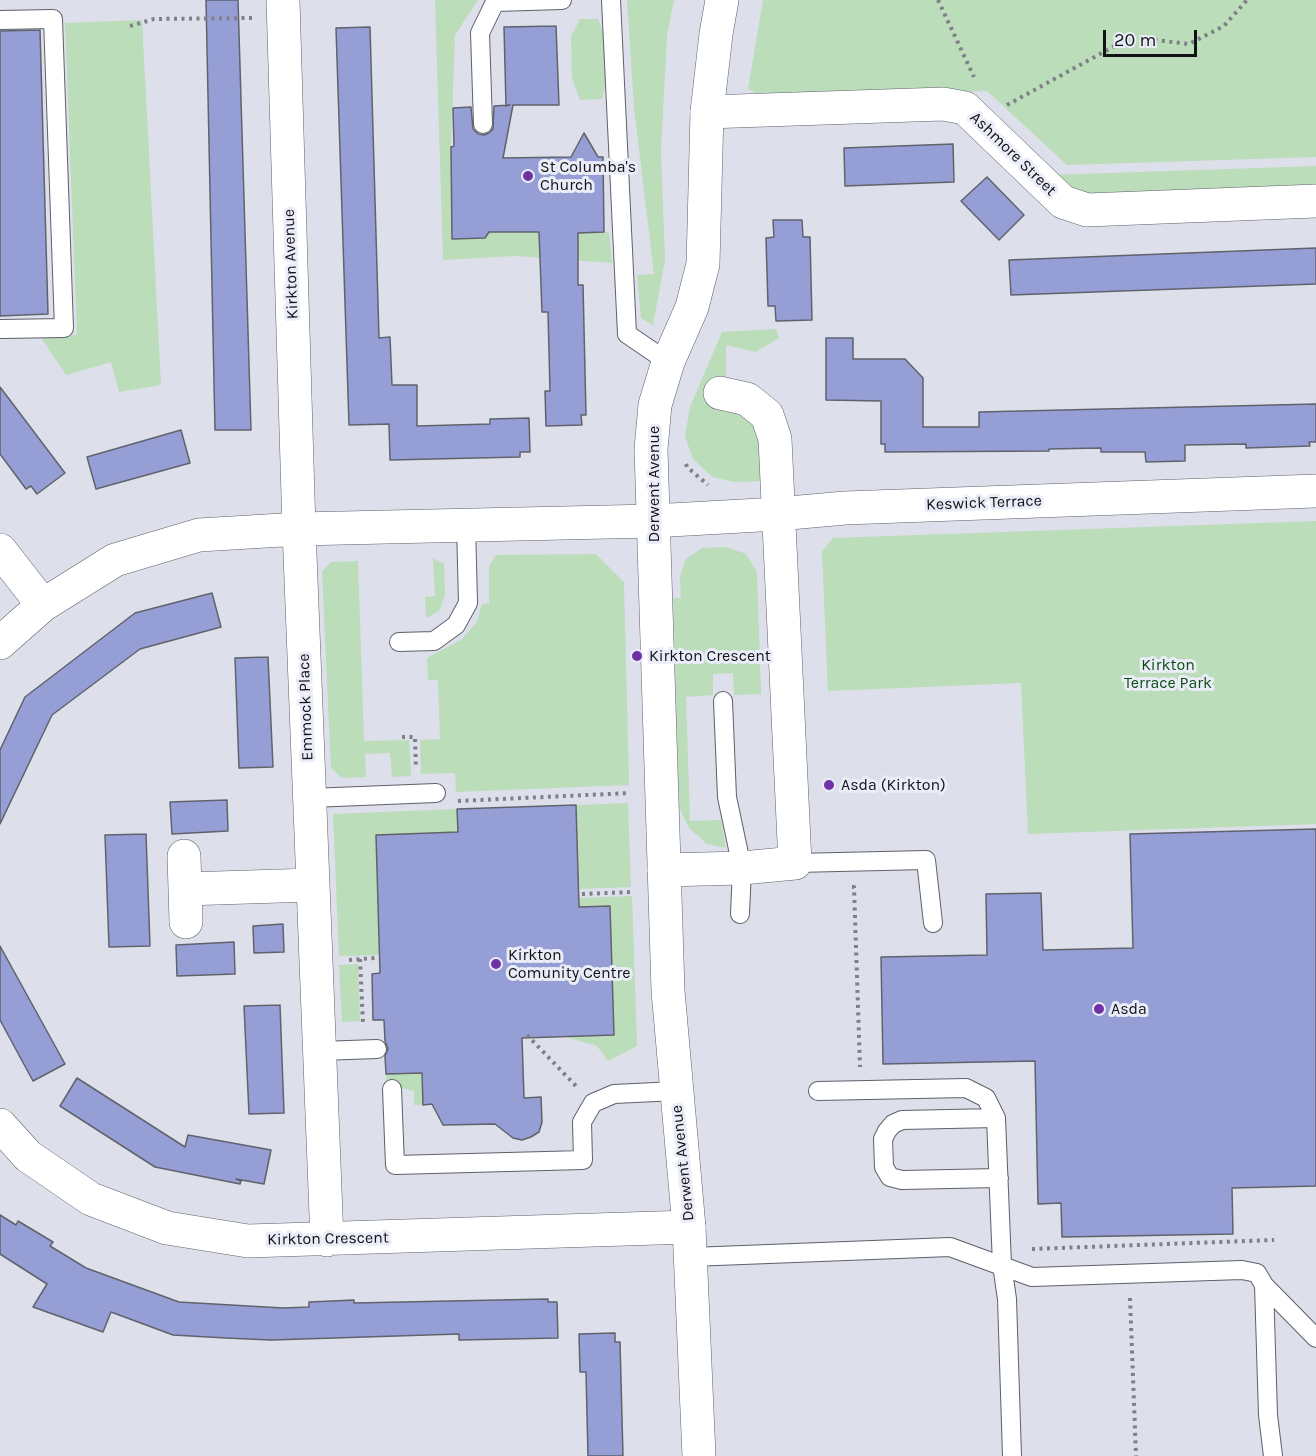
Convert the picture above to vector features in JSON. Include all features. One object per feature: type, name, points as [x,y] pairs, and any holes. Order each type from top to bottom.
[{"type":"street","name":"Derwent Avenue","points":[[699,1456],[690,1242],[668,991],[651,449],[655,405],[668,362],[692,307],[703,264],[707,112],[722,0]]},
{"type":"street","name":"Kirkton Avenue","points":[[283,9],[299,529]]},
{"type":"street","name":"Ashmore Street","points":[[707,112],[942,104],[965,108],[1063,202],[1088,210],[1316,201]]},
{"type":"street","points":[[664,880],[795,862],[775,439],[767,416],[747,399],[720,393]]},
{"type":"street","name":"Keswick Terrace","points":[[652,521],[845,508],[1316,491]]},
{"type":"street","points":[[0,643],[43,605],[115,560],[199,535],[299,529],[652,521]]},
{"type":"street","name":"Emmock Place","points":[[299,529],[327,1239]]},
{"type":"street","points":[[0,550],[43,605]]},
{"type":"street","points":[[184,856],[186,922]]},
{"type":"street","points":[[185,889],[312,885]]},
{"type":"street","name":"Kirkton Crescent","points":[[0,1125],[28,1156],[91,1199],[167,1228],[248,1240],[690,1242]]},
{"type":"lane","points":[[483,124],[480,33],[495,2],[562,0]]},
{"type":"lane","points":[[611,0],[627,334],[668,362]]},
{"type":"lane","points":[[0,20],[53,19],[64,328],[0,329]]},
{"type":"lane","points":[[399,642],[434,640],[456,625],[468,603],[466,525]]},
{"type":"lane","points":[[723,701],[727,797],[742,868],[740,914]]},
{"type":"lane","points":[[310,798],[436,794]]},
{"type":"lane","points":[[795,862],[926,860],[933,923]]},
{"type":"lane","points":[[320,1051],[370,1049]]},
{"type":"lane","points":[[818,1091],[966,1088],[986,1098],[996,1118],[1002,1265],[1007,1299],[1012,1456]]},
{"type":"lane","points":[[392,1089],[395,1165],[584,1160],[582,1122],[593,1104],[614,1094],[676,1091]]},
{"type":"lane","points":[[996,1118],[902,1120],[893,1124],[886,1131],[883,1139],[884,1167],[890,1177],[902,1180],[999,1178]]},
{"type":"lane","points":[[690,1242],[950,1247],[1032,1277],[1242,1270],[1257,1273],[1264,1285],[1316,1338]]},
{"type":"lane","points":[[1264,1285],[1268,1415],[1273,1456]]},
{"type":"path","points":[[938,0],[977,83]]},
{"type":"path","points":[[980,121],[1131,37],[1189,44],[1224,26],[1246,0]]},
{"type":"path","points":[[130,26],[154,20],[283,9]]},
{"type":"path","points":[[684,458],[687,467],[709,486],[718,488]]},
{"type":"path","points":[[402,737],[415,737],[417,794]]},
{"type":"path","points":[[436,794],[454,801],[661,792]]},
{"type":"path","points":[[582,894],[664,880]]},
{"type":"path","points":[[360,959],[370,1049]]},
{"type":"path","points":[[527,1035],[593,1104]]},
{"type":"path","points":[[1128,1245],[1136,1456]]},
{"type":"green space","points":[[435,0],[478,0],[455,35],[451,147],[453,239],[485,238],[491,229],[514,229],[514,232],[533,232],[533,228],[609,232],[612,263],[515,256],[443,260]]},
{"type":"green space","points":[[627,0],[674,0],[667,36],[661,150],[665,260],[653,325],[641,318],[637,275],[654,274],[634,108]]},
{"type":"green space","points":[[763,0],[1316,0],[1316,157],[1067,165],[987,91],[762,96],[748,89]]},
{"type":"green space","points":[[580,19],[598,19],[605,37],[607,79],[602,99],[580,100],[572,78],[571,37]]},
{"type":"green space","points":[[142,20],[161,385],[119,392],[111,362],[66,375],[40,336],[77,335],[65,23]]},
{"type":"green space","points":[[1316,166],[1316,188],[1081,197],[1051,175]]},
{"type":"green space","points":[[776,329],[779,338],[756,352],[726,345],[726,378],[738,410],[755,425],[762,443],[763,481],[735,482],[712,477],[693,459],[685,436],[690,407],[722,332]]},
{"type":"green space","name":"Kirkton Terrace Park","points":[[1316,521],[1316,824],[1028,834],[1021,683],[828,691],[822,552],[833,538]]},
{"type":"green space","points":[[727,547],[746,554],[757,572],[761,694],[734,695],[733,673],[713,674],[713,695],[686,697],[690,821],[721,820],[726,848],[707,844],[689,828],[679,807],[673,598],[681,598],[680,576],[686,559],[702,548]]},
{"type":"green space","points":[[596,554],[624,582],[629,785],[456,792],[455,773],[421,774],[420,740],[440,739],[438,680],[428,680],[427,658],[461,640],[477,622],[482,604],[489,603],[489,566],[496,555]]},
{"type":"green space","points":[[433,558],[444,564],[445,596],[439,611],[426,618],[425,597],[435,596]]},
{"type":"green space","points":[[358,561],[364,741],[409,740],[411,776],[392,777],[390,753],[365,754],[366,777],[342,778],[331,768],[322,572],[331,562]]},
{"type":"green space","points":[[628,803],[631,887],[578,889],[576,805]]},
{"type":"green space","points":[[457,809],[458,832],[376,835],[380,955],[339,956],[333,814]]},
{"type":"green space","points":[[632,896],[637,1046],[608,1061],[597,1046],[566,1037],[579,898]]},
{"type":"green space","points":[[358,964],[360,1021],[342,1022],[339,965]]},
{"type":"green space","points":[[422,1073],[423,1105],[414,1105],[414,1091],[386,1084],[386,1074]]},
{"type":"building","points":[[206,0],[238,0],[251,430],[215,430]]},
{"type":"building","points":[[556,26],[559,105],[513,105],[503,158],[571,157],[584,133],[598,157],[603,157],[604,232],[578,233],[578,285],[583,285],[586,415],[581,415],[582,425],[546,426],[545,391],[550,391],[548,312],[542,312],[539,232],[489,232],[485,238],[452,239],[453,108],[471,107],[473,129],[478,134],[484,135],[493,129],[494,106],[506,105],[504,27]]},
{"type":"building","points":[[370,27],[379,338],[390,337],[392,385],[417,385],[417,426],[490,424],[490,419],[529,418],[530,452],[520,452],[520,457],[390,460],[389,424],[349,425],[336,28]]},
{"type":"building","points":[[40,30],[48,314],[0,316],[0,31]]},
{"type":"building","points":[[953,144],[954,182],[845,186],[844,148]]},
{"type":"building","points":[[987,177],[1024,215],[999,240],[961,201]]},
{"type":"building","points":[[773,220],[802,220],[803,237],[810,237],[812,320],[776,321],[775,306],[768,306],[766,238],[774,237]]},
{"type":"building","points":[[1316,248],[1316,284],[1011,295],[1009,260]]},
{"type":"building","points":[[826,338],[853,338],[853,359],[905,359],[923,378],[923,427],[979,427],[979,412],[1316,404],[1316,442],[1309,442],[1310,446],[1246,448],[1246,444],[1185,445],[1185,461],[1146,462],[1145,452],[1101,452],[1101,448],[1049,449],[1049,451],[885,452],[885,444],[881,444],[881,401],[826,400]]},
{"type":"building","points":[[0,387],[65,473],[37,494],[31,486],[26,489],[0,454]]},
{"type":"building","points":[[181,430],[190,463],[96,489],[87,457]]},
{"type":"building","points":[[212,593],[221,627],[140,649],[52,715],[0,824],[0,750],[25,697],[135,613]]},
{"type":"building","points":[[268,657],[273,767],[239,768],[235,658]]},
{"type":"building","points":[[227,800],[228,831],[172,834],[170,802]]},
{"type":"building","name":"Kirkton Comunity Centre","points":[[576,805],[579,907],[610,906],[614,1035],[522,1038],[524,1098],[541,1097],[542,1122],[539,1132],[531,1137],[522,1140],[513,1138],[495,1124],[443,1125],[432,1104],[423,1105],[422,1073],[386,1074],[385,1056],[388,1049],[385,1041],[384,1020],[373,1020],[372,974],[380,973],[376,835],[458,832],[457,809]]},
{"type":"building","name":"Asda","points":[[1316,829],[1316,1186],[1232,1188],[1233,1234],[1062,1237],[1061,1203],[1038,1204],[1035,1061],[883,1064],[881,957],[987,955],[986,894],[1041,893],[1043,950],[1133,948],[1130,834]]},
{"type":"building","points":[[146,834],[150,946],[109,947],[105,835]]},
{"type":"building","points":[[283,924],[284,952],[254,953],[253,926]]},
{"type":"building","points":[[234,942],[235,974],[177,976],[176,945]]},
{"type":"building","points":[[0,946],[65,1064],[33,1081],[0,1020]]},
{"type":"building","points":[[280,1005],[284,1113],[249,1114],[244,1006]]},
{"type":"building","points":[[77,1078],[185,1147],[188,1135],[271,1150],[264,1184],[236,1179],[241,1181],[240,1184],[155,1167],[60,1106]]},
{"type":"building","points":[[0,1215],[16,1225],[18,1221],[53,1242],[50,1246],[86,1268],[179,1302],[283,1308],[309,1307],[309,1302],[354,1300],[354,1303],[548,1299],[548,1302],[557,1302],[558,1338],[459,1340],[459,1334],[271,1340],[173,1335],[111,1312],[103,1332],[33,1307],[47,1284],[0,1254]]},
{"type":"building","points":[[615,1333],[615,1342],[620,1342],[623,1456],[588,1456],[586,1372],[580,1372],[579,1334]]},
{"type":"place","name":"St Columba's Church","points":[[528,176]]},
{"type":"place","name":"Kirkton Crescent","points":[[637,656]]},
{"type":"place","name":"Asda (Kirkton)","points":[[829,785]]},
{"type":"place","name":"Kirkton Comunity Centre","points":[[496,964]]},
{"type":"place","name":"Asda","points":[[1099,1009]]}]
